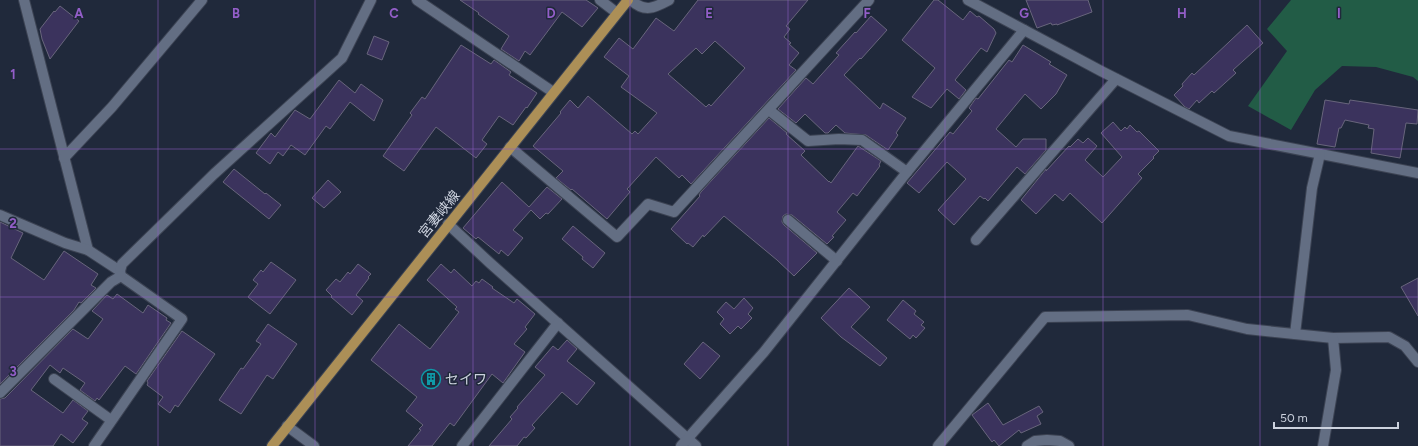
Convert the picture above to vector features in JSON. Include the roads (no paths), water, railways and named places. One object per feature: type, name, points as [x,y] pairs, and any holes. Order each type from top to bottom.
[{"type":"main road","name":"宮妻峡線","points":[[272,446],[553,92],[628,0]]},
{"type":"street","points":[[24,0],[88,250]]},
{"type":"street","points":[[64,158],[112,107],[202,0]]},
{"type":"street","points":[[0,393],[111,282],[121,274],[122,264],[214,174],[342,58],[371,0]]},
{"type":"street","points":[[418,0],[553,92]]},
{"type":"street","points":[[600,0],[618,13]]},
{"type":"street","points":[[631,0],[637,6],[644,8],[659,5],[669,0]]},
{"type":"street","points":[[510,147],[617,237],[648,204],[674,212],[869,0]]},
{"type":"street","points":[[968,0],[1116,79],[1229,136],[1418,173]]},
{"type":"street","points":[[685,442],[764,352],[907,172],[1024,30]]},
{"type":"street","points":[[976,240],[1116,79]]},
{"type":"street","points":[[769,110],[808,141],[840,139],[862,140],[907,172]]},
{"type":"street","points":[[1295,334],[1312,188],[1320,154]]},
{"type":"street","points":[[0,215],[65,243],[88,250],[182,320],[94,446]]},
{"type":"street","points":[[788,220],[837,261]]},
{"type":"street","points":[[448,224],[558,323],[685,442],[696,446]]},
{"type":"street","points":[[938,446],[1045,317],[1188,315],[1247,329],[1333,338],[1389,338],[1405,346],[1418,362]]},
{"type":"street","points":[[462,446],[558,323]]},
{"type":"street","points":[[1323,446],[1336,370],[1333,338]]},
{"type":"street","points":[[54,379],[111,420]]},
{"type":"street","points":[[287,426],[314,446]]},
{"type":"street","points":[[1027,446],[1035,441],[1047,440],[1060,440],[1069,446]]},
{"type":"place","name":"セイワ","points":[[431,379]]}]
